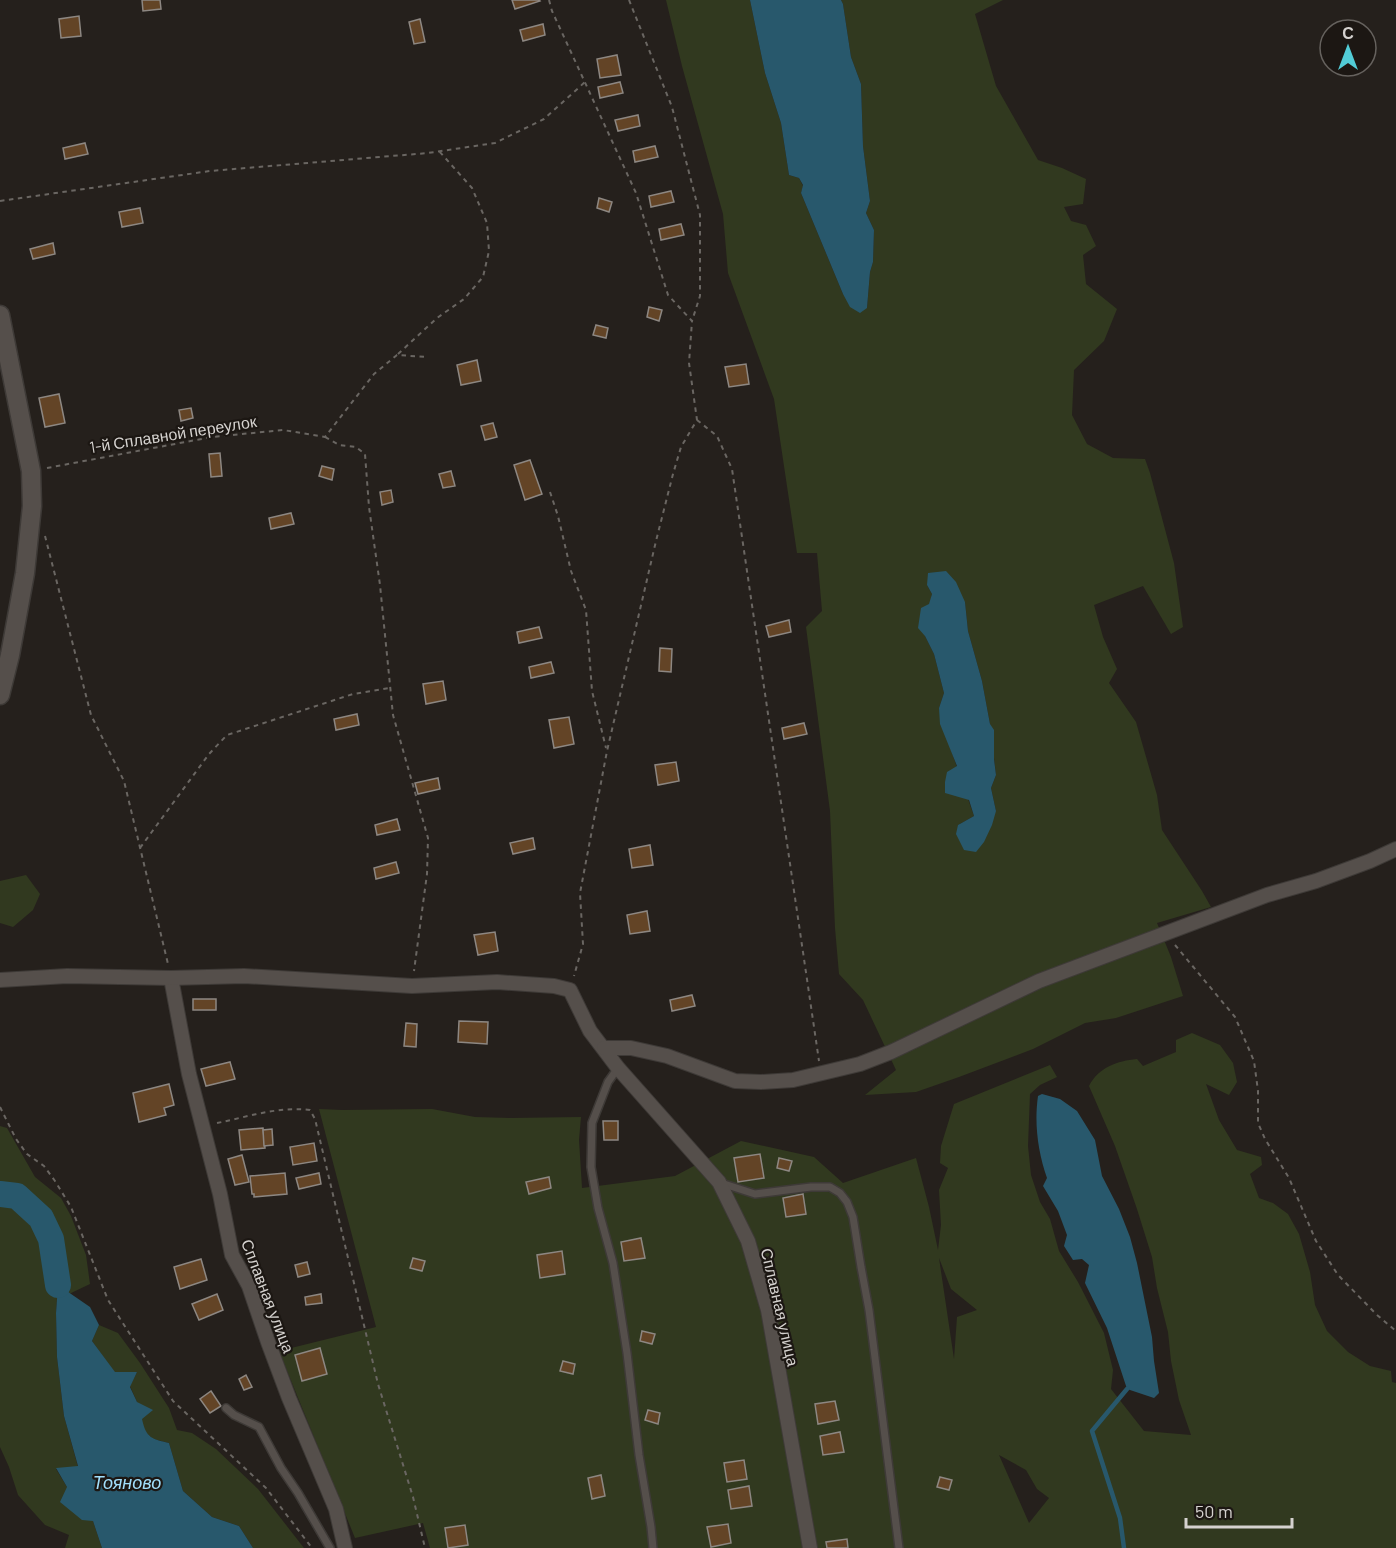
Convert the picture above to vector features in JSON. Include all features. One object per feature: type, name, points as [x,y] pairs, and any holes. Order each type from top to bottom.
[{"type":"street","points":[[0,315],[31,471],[32,506],[25,573],[0,695]]},
{"type":"street","points":[[604,1048],[631,1048],[667,1056],[735,1081],[793,1080],[860,1064],[891,1052],[1039,981],[1267,895],[1316,881],[1396,849]]},
{"type":"street","points":[[0,980],[67,976],[171,978],[244,976],[412,986],[497,982],[554,986],[570,990]]},
{"type":"street","name":"Сплавная улица","points":[[171,978],[189,1074],[232,1255],[249,1286],[289,1398],[336,1509],[345,1548]]},
{"type":"street","name":"Сплавная улица","points":[[570,990],[590,1031],[618,1068],[719,1182],[748,1241],[768,1310],[810,1548]]},
{"type":"lane","points":[[618,1068],[608,1082],[592,1124],[591,1167],[598,1208],[613,1263],[653,1548]]},
{"type":"lane","points":[[719,1182],[755,1194],[830,1187],[848,1202],[853,1216],[869,1310],[899,1548]]},
{"type":"lane","points":[[226,1408],[234,1415],[259,1427],[330,1548]]},
{"type":"path","points":[[549,0],[636,193],[668,295],[692,321]]},
{"type":"path","points":[[570,990],[583,944],[580,893],[607,751],[673,474],[681,447],[697,420],[689,363],[692,321],[700,296],[700,215],[672,107],[629,0]]},
{"type":"path","points":[[0,201],[210,171],[439,151],[495,143],[544,119],[585,82]]},
{"type":"path","points":[[325,437],[374,374],[437,318],[464,299],[483,277],[489,251],[487,223],[472,188],[439,151]]},
{"type":"path","points":[[397,355],[426,357]]},
{"type":"path","points":[[697,420],[717,436],[732,469],[820,1074]]},
{"type":"path","name":"1-й Сплавной переулок","points":[[31,471],[212,437],[283,430],[325,437],[339,445],[356,447],[365,454],[389,688]]},
{"type":"path","points":[[550,492],[571,571],[586,610],[592,691],[607,751]]},
{"type":"path","points":[[32,506],[46,538],[91,715],[124,781],[171,978]]},
{"type":"path","points":[[140,848],[209,754],[227,735],[353,694],[389,688],[393,715],[428,838],[427,874],[412,986]]},
{"type":"path","points":[[1165,934],[1235,1017],[1254,1061],[1258,1091],[1258,1123],[1289,1178],[1316,1241],[1338,1275],[1377,1315],[1396,1330]]},
{"type":"path","points":[[0,1107],[16,1139],[27,1154],[44,1166],[56,1181],[70,1207],[108,1300],[173,1401],[266,1488],[312,1548]]},
{"type":"path","points":[[202,1126],[284,1109],[310,1110],[315,1119],[378,1384],[413,1497],[425,1548]]},
{"type":"green space","points":[[666,0],[750,0],[765,73],[781,123],[789,175],[799,178],[803,186],[801,193],[843,294],[867,308],[873,262],[874,230],[866,213],[870,201],[863,146],[861,84],[851,57],[841,0],[1003,0],[975,14],[996,86],[1038,160],[1086,179],[1083,204],[1064,207],[1071,221],[1086,225],[1096,246],[1083,255],[1086,284],[1117,309],[1104,341],[1074,370],[1072,415],[1087,444],[1113,458],[1145,459],[1174,563],[1183,627],[1171,634],[1143,586],[1094,605],[1103,637],[1117,669],[1109,683],[1136,722],[1157,795],[1162,830],[1211,907],[1157,923],[1183,996],[1116,1018],[1085,1023],[1033,1049],[916,1092],[865,1095],[896,1070],[863,1000],[839,974],[830,811],[806,627],[822,611],[817,553],[797,553],[774,399],[728,273],[723,214]],"holes":[[[927,585],[965,602],[968,631],[982,681],[990,724],[996,775],[991,788],[996,811],[958,825],[974,816],[939,708],[944,693],[934,654],[925,636],[932,594]]]},
{"type":"green space","points":[[26,875],[40,894],[33,910],[13,927],[0,923],[0,881]]},
{"type":"green space","points":[[1192,1033],[1220,1045],[1233,1063],[1237,1082],[1229,1095],[1206,1084],[1219,1120],[1237,1150],[1261,1157],[1262,1165],[1250,1174],[1259,1198],[1273,1203],[1288,1214],[1299,1234],[1310,1272],[1315,1305],[1327,1331],[1348,1352],[1370,1366],[1391,1371],[1392,1382],[1396,1383],[1396,1548],[430,1548],[423,1523],[355,1538],[279,1351],[376,1327],[319,1109],[432,1109],[475,1117],[581,1117],[579,1140],[582,1188],[675,1176],[741,1141],[814,1157],[843,1183],[916,1158],[938,1250],[941,1225],[939,1190],[948,1168],[940,1163],[941,1146],[954,1104],[1050,1065],[1057,1077],[1040,1085],[1030,1094],[1028,1146],[1031,1175],[1040,1202],[1050,1219],[1059,1251],[1104,1333],[1113,1370],[1111,1389],[1144,1431],[1191,1435],[1179,1400],[1168,1332],[1152,1257],[1115,1146],[1089,1086],[1098,1074],[1116,1063],[1137,1059],[1143,1066],[1176,1052],[1176,1040]],"holes":[[[939,1258],[951,1289],[977,1310],[957,1317],[954,1359]],[[999,1455],[1026,1470],[1037,1489],[1049,1498],[1029,1523]]]},
{"type":"green space","points":[[0,1126],[7,1128],[35,1177],[61,1198],[71,1216],[86,1255],[90,1284],[69,1294],[58,1286],[57,1357],[64,1416],[78,1467],[56,1469],[93,1521],[102,1548],[65,1548],[69,1535],[45,1525],[18,1495],[0,1447]]},
{"type":"green space","points":[[99,1325],[118,1333],[169,1408],[177,1430],[192,1433],[216,1449],[258,1489],[304,1548],[253,1548],[239,1526],[212,1517],[183,1491],[169,1443],[153,1439],[144,1431],[137,1402],[130,1386],[137,1372],[115,1373],[92,1341]]},
{"type":"water","points":[[750,0],[841,0],[843,4],[851,57],[861,84],[863,146],[870,201],[866,213],[874,230],[873,262],[867,308],[860,313],[850,307],[843,294],[801,193],[803,185],[799,178],[789,175],[781,123],[765,73]]},
{"type":"water","points":[[946,571],[956,582],[965,602],[968,631],[982,681],[990,724],[994,730],[996,775],[991,788],[996,811],[984,842],[976,852],[964,850],[956,834],[958,825],[974,816],[969,800],[945,793],[947,772],[957,766],[940,724],[939,708],[944,693],[934,654],[918,628],[921,608],[929,604],[932,594],[927,585],[928,573]]},
{"type":"water","points":[[1042,1094],[1060,1099],[1077,1111],[1095,1140],[1102,1176],[1119,1209],[1137,1263],[1152,1337],[1159,1393],[1154,1398],[1127,1389],[1107,1328],[1085,1283],[1089,1265],[1082,1259],[1073,1260],[1064,1246],[1067,1235],[1058,1211],[1043,1186],[1047,1178],[1039,1148],[1036,1117],[1038,1096]]},
{"type":"water","name":"Тояново","points":[[58,1285],[90,1307],[99,1325],[92,1341],[115,1372],[137,1372],[130,1387],[137,1402],[153,1410],[142,1419],[144,1425],[151,1437],[169,1443],[183,1491],[212,1517],[239,1526],[253,1548],[102,1548],[93,1521],[82,1520],[60,1502],[67,1487],[56,1468],[78,1466],[64,1416],[57,1357]]},
{"type":"building","points":[[142,0],[160,0],[161,9],[143,11]]},
{"type":"building","points":[[512,0],[539,0],[540,1],[515,9]]},
{"type":"building","points":[[79,16],[81,36],[61,38],[59,19]]},
{"type":"building","points":[[420,19],[425,42],[414,44],[409,22]]},
{"type":"building","points":[[543,24],[545,35],[523,41],[520,30]]},
{"type":"building","points":[[617,55],[621,75],[600,78],[597,59]]},
{"type":"building","points":[[620,82],[623,93],[600,98],[598,87]]},
{"type":"building","points":[[638,115],[640,126],[618,131],[615,120]]},
{"type":"building","points":[[85,143],[88,154],[65,159],[63,148]]},
{"type":"building","points":[[655,146],[658,157],[635,162],[633,151]]},
{"type":"building","points":[[671,191],[674,202],[651,207],[649,196]]},
{"type":"building","points":[[599,198],[612,202],[609,212],[597,208]]},
{"type":"building","points":[[140,208],[143,223],[122,227],[119,212]]},
{"type":"building","points":[[681,224],[684,235],[661,240],[659,229]]},
{"type":"building","points":[[53,243],[55,254],[33,259],[30,249]]},
{"type":"building","points":[[649,307],[662,310],[659,321],[647,317]]},
{"type":"building","points":[[596,325],[608,328],[606,338],[593,335]]},
{"type":"building","points":[[477,360],[481,381],[461,385],[457,365]]},
{"type":"building","points":[[746,364],[749,384],[729,387],[725,367]]},
{"type":"building","points":[[59,394],[65,423],[45,427],[39,398]]},
{"type":"building","points":[[191,408],[193,418],[181,421],[179,410]]},
{"type":"building","points":[[493,423],[497,437],[485,440],[481,426]]},
{"type":"building","points":[[220,453],[222,476],[211,477],[209,454]]},
{"type":"building","points":[[530,460],[542,494],[525,500],[514,465]]},
{"type":"building","points":[[322,466],[334,469],[332,480],[319,476]]},
{"type":"building","points":[[451,471],[455,486],[443,488],[439,474]]},
{"type":"building","points":[[391,490],[393,502],[382,505],[380,492]]},
{"type":"building","points":[[291,513],[294,524],[271,529],[269,518]]},
{"type":"building","points":[[789,620],[791,632],[769,637],[766,626]]},
{"type":"building","points":[[539,627],[542,638],[519,643],[517,632]]},
{"type":"building","points":[[660,648],[672,649],[671,672],[659,671]]},
{"type":"building","points":[[551,662],[554,673],[531,678],[529,667]]},
{"type":"building","points":[[443,681],[446,700],[426,704],[423,684]]},
{"type":"building","points":[[357,714],[359,725],[336,730],[334,719]]},
{"type":"building","points":[[569,717],[574,744],[554,748],[549,720]]},
{"type":"building","points":[[804,723],[807,734],[784,739],[782,728]]},
{"type":"building","points":[[676,762],[679,781],[658,785],[655,765]]},
{"type":"building","points":[[438,778],[440,789],[418,794],[415,783]]},
{"type":"building","points":[[397,819],[400,830],[377,835],[375,825]]},
{"type":"building","points":[[533,838],[535,849],[513,854],[510,843]]},
{"type":"building","points":[[650,845],[653,865],[632,868],[629,849]]},
{"type":"building","points":[[396,862],[399,873],[376,879],[374,868]]},
{"type":"building","points":[[647,911],[650,931],[630,934],[627,915]]},
{"type":"building","points":[[495,932],[498,951],[478,955],[474,935]]},
{"type":"building","points":[[692,995],[695,1006],[672,1011],[670,1000]]},
{"type":"building","points":[[193,999],[216,999],[216,1010],[193,1010]]},
{"type":"building","points":[[459,1021],[488,1022],[487,1044],[458,1042]]},
{"type":"building","points":[[406,1023],[417,1024],[416,1047],[404,1046]]},
{"type":"building","points":[[230,1062],[235,1079],[206,1086],[201,1069]]},
{"type":"building","points":[[169,1084],[174,1105],[164,1108],[166,1115],[139,1122],[133,1093]]},
{"type":"building","points":[[603,1121],[618,1121],[618,1140],[604,1140]]},
{"type":"building","points":[[263,1128],[265,1148],[241,1150],[239,1130]]},
{"type":"building","points":[[272,1129],[273,1145],[264,1146],[263,1130]]},
{"type":"building","points":[[314,1143],[317,1161],[293,1165],[290,1147]]},
{"type":"building","points":[[760,1154],[764,1178],[738,1182],[734,1158]]},
{"type":"building","points":[[242,1155],[249,1182],[235,1185],[228,1159]]},
{"type":"building","points":[[779,1158],[792,1161],[789,1171],[777,1168]]},
{"type":"building","points":[[285,1173],[287,1194],[254,1197],[250,1176]]},
{"type":"building","points":[[319,1173],[321,1184],[299,1189],[296,1178]]},
{"type":"building","points":[[549,1177],[551,1188],[529,1194],[526,1182]]},
{"type":"building","points":[[803,1194],[806,1214],[786,1217],[783,1198]]},
{"type":"building","points":[[641,1238],[645,1258],[624,1261],[621,1242]]},
{"type":"building","points":[[562,1251],[565,1274],[540,1278],[537,1255]]},
{"type":"building","points":[[413,1258],[425,1261],[422,1271],[410,1268]]},
{"type":"building","points":[[201,1259],[207,1280],[180,1289],[174,1267]]},
{"type":"building","points":[[307,1262],[310,1274],[298,1277],[295,1265]]},
{"type":"building","points":[[217,1294],[223,1310],[199,1320],[192,1304]]},
{"type":"building","points":[[321,1294],[322,1303],[306,1305],[305,1297]]},
{"type":"building","points":[[642,1331],[655,1334],[652,1344],[640,1341]]},
{"type":"building","points":[[320,1348],[327,1374],[302,1381],[295,1355]]},
{"type":"building","points":[[563,1361],[575,1364],[573,1374],[560,1371]]},
{"type":"building","points":[[246,1375],[252,1387],[244,1390],[239,1379]]},
{"type":"building","points":[[211,1391],[221,1406],[210,1413],[200,1399]]},
{"type":"building","points":[[835,1401],[839,1420],[818,1424],[815,1404]]},
{"type":"building","points":[[648,1410],[660,1413],[658,1424],[645,1420]]},
{"type":"building","points":[[840,1432],[844,1452],[823,1455],[820,1436]]},
{"type":"building","points":[[744,1460],[747,1479],[727,1482],[724,1463]]},
{"type":"building","points":[[601,1475],[605,1496],[592,1499],[588,1478]]},
{"type":"building","points":[[940,1477],[952,1480],[949,1490],[937,1487]]},
{"type":"building","points":[[749,1486],[752,1506],[731,1509],[728,1490]]},
{"type":"building","points":[[728,1524],[731,1543],[711,1547],[707,1527]]},
{"type":"building","points":[[465,1525],[468,1545],[448,1548],[445,1528]]},
{"type":"building","points":[[847,1539],[848,1548],[827,1548],[826,1542]]},
{"type":"waterway","points":[[0,1194],[17,1196],[41,1218],[51,1239],[58,1285]]},
{"type":"waterway","points":[[1124,1548],[1120,1518],[1092,1431],[1127,1389]]}]
